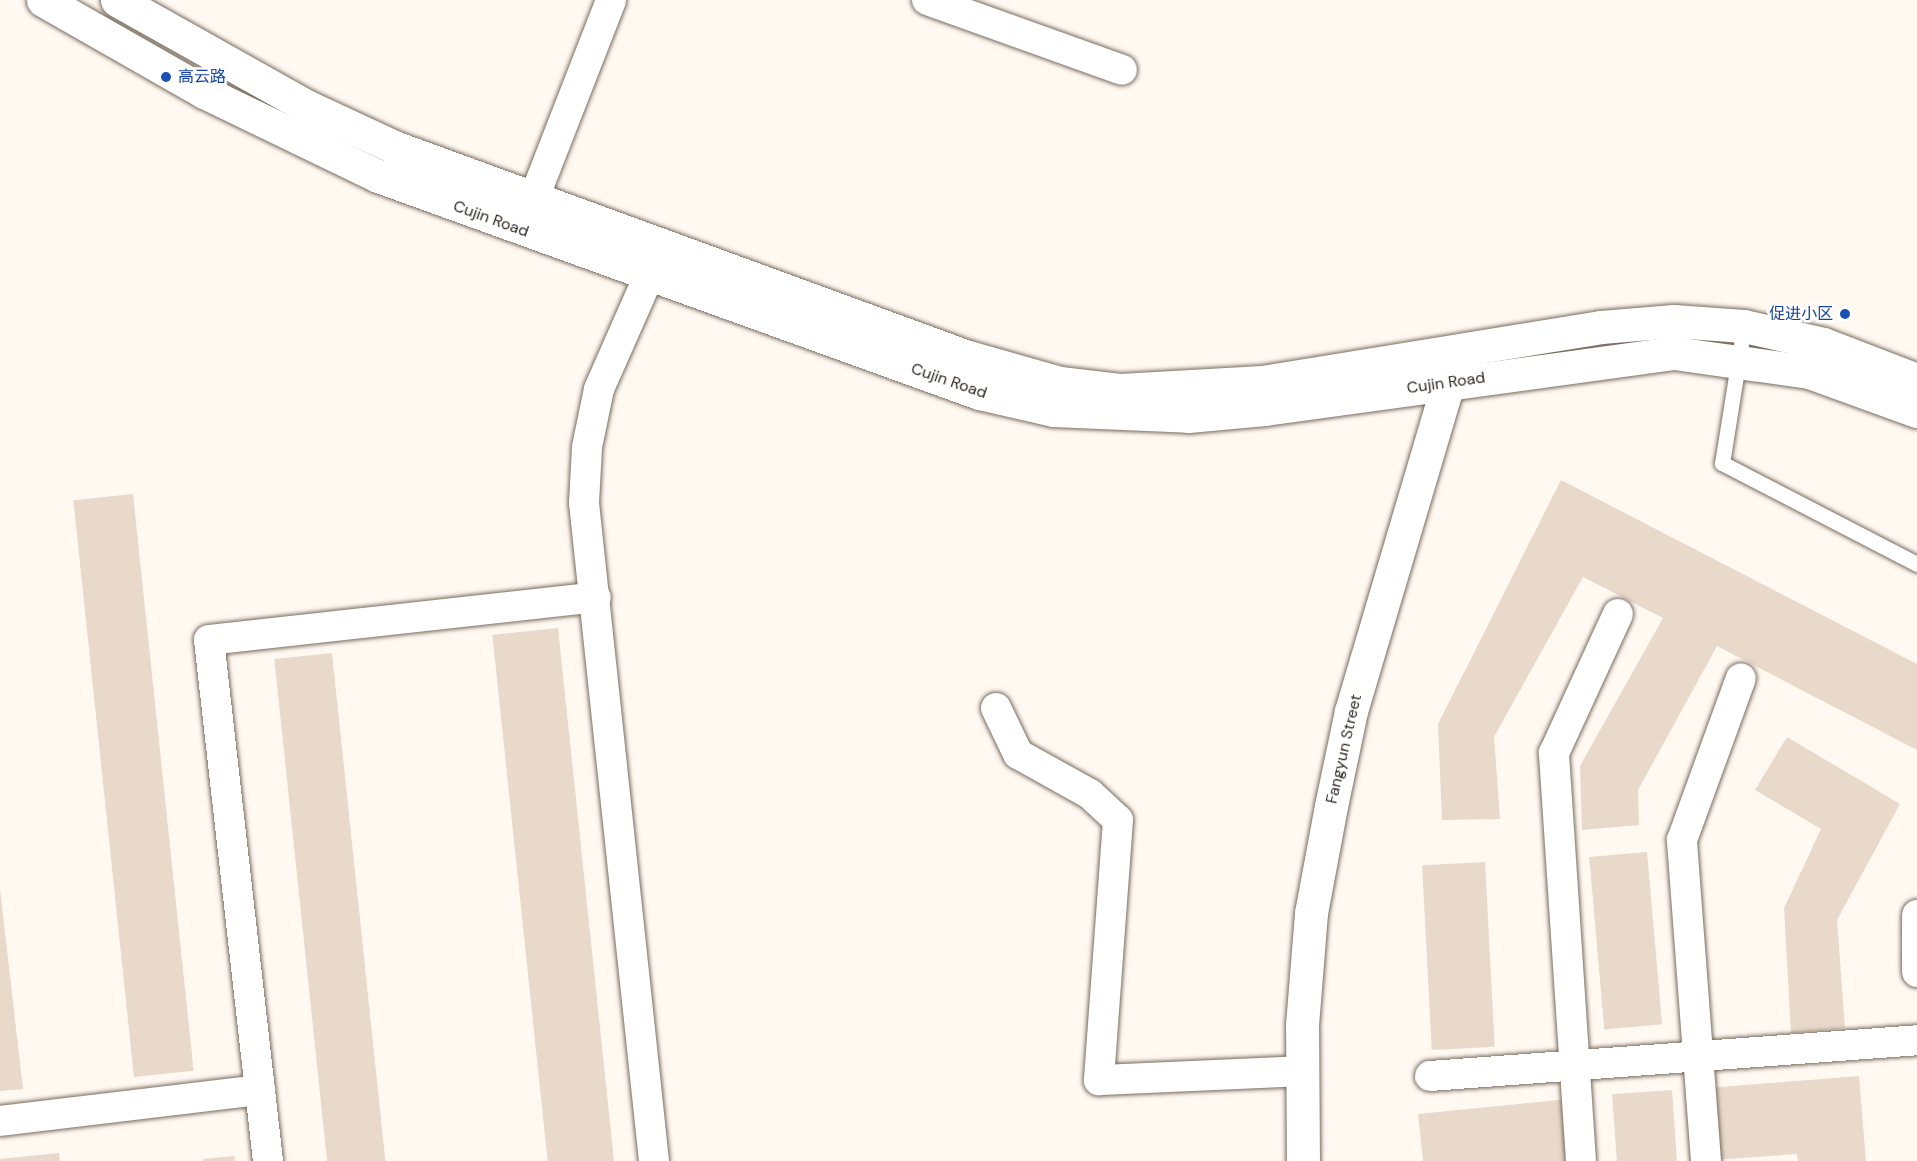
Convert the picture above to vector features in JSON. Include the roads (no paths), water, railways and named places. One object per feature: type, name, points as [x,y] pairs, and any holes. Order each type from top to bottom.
[{"type":"main road","name":"Cujin Road","points":[[43,0],[291,137],[522,230],[979,393],[1053,410],[1188,416],[1448,383],[1624,357],[1674,353],[1741,342],[1823,344],[1917,380]]},
{"type":"main road","name":"Cujin Road","points":[[117,0],[308,107],[394,147],[984,362],[1060,383],[1188,389],[1601,327],[1674,321],[1741,342],[1809,372],[1917,411]]},
{"type":"main road","name":"Fangyun Street","points":[[1303,1161],[1302,1071],[1311,913],[1351,711],[1458,350]]},
{"type":"street","points":[[522,230],[611,0]]},
{"type":"street","points":[[927,0],[1122,70]]},
{"type":"street","points":[[654,1161],[596,597],[584,502],[587,447],[600,389],[663,246]]},
{"type":"street","points":[[268,1161],[209,640],[596,597]]},
{"type":"street","points":[[1581,1161],[1554,753],[1618,614]]},
{"type":"street","points":[[1706,1161],[1682,840],[1741,678]]},
{"type":"street","points":[[996,708],[1018,754],[1090,794],[1118,820],[1099,1080],[1302,1071]]},
{"type":"street","points":[[1917,915],[1917,972]]},
{"type":"street","points":[[1430,1076],[1917,1041]]},
{"type":"street","points":[[0,1121],[260,1090]]},
{"type":"lane","points":[[1741,342],[1722,463],[1917,564]]},
{"type":"place","name":"高云路","points":[[166,77]]},
{"type":"place","name":"促进小区","points":[[1845,314]]}]
